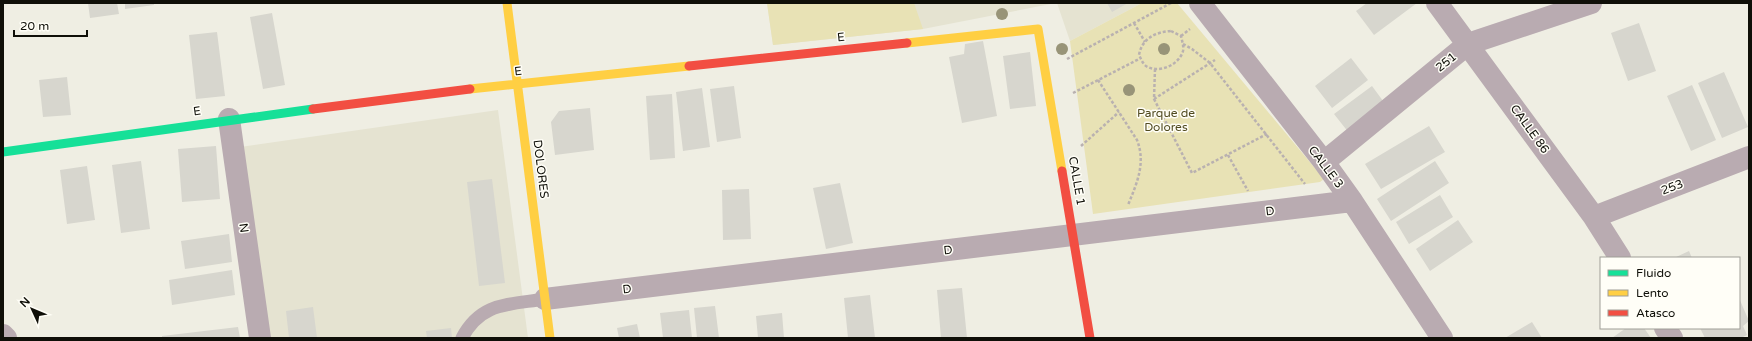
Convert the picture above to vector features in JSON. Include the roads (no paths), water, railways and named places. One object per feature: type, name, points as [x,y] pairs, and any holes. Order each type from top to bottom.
[{"type":"street","name":"DOLORES","points":[[507,3],[550,338]]},
{"type":"street","name":"CALLE 3","points":[[1200,3],[1324,162],[1352,201],[1442,338]]},
{"type":"street","name":"CALLE 86","points":[[1437,3],[1594,217],[1619,257]]},
{"type":"street","name":"251","points":[[1324,162],[1468,44],[1591,3]]},
{"type":"street","name":"E","points":[[3,152],[229,119],[518,84],[1038,29]]},
{"type":"street","name":"CALLE 1","points":[[1038,29],[1074,235],[1090,338]]},
{"type":"street","name":"N","points":[[229,119],[260,338]]},
{"type":"street","name":"253","points":[[1594,217],[1749,157]]},
{"type":"street","name":"D","points":[[545,299],[1352,201]]},
{"type":"street","points":[[1666,329],[1672,338]]},
{"type":"street","points":[[3,335],[6,338]]},
{"type":"lane","points":[[462,338],[468,327],[478,316],[496,306],[545,299]]},
{"type":"park label","name":"Parque de Dolores","points":[[1166,120]]}]
